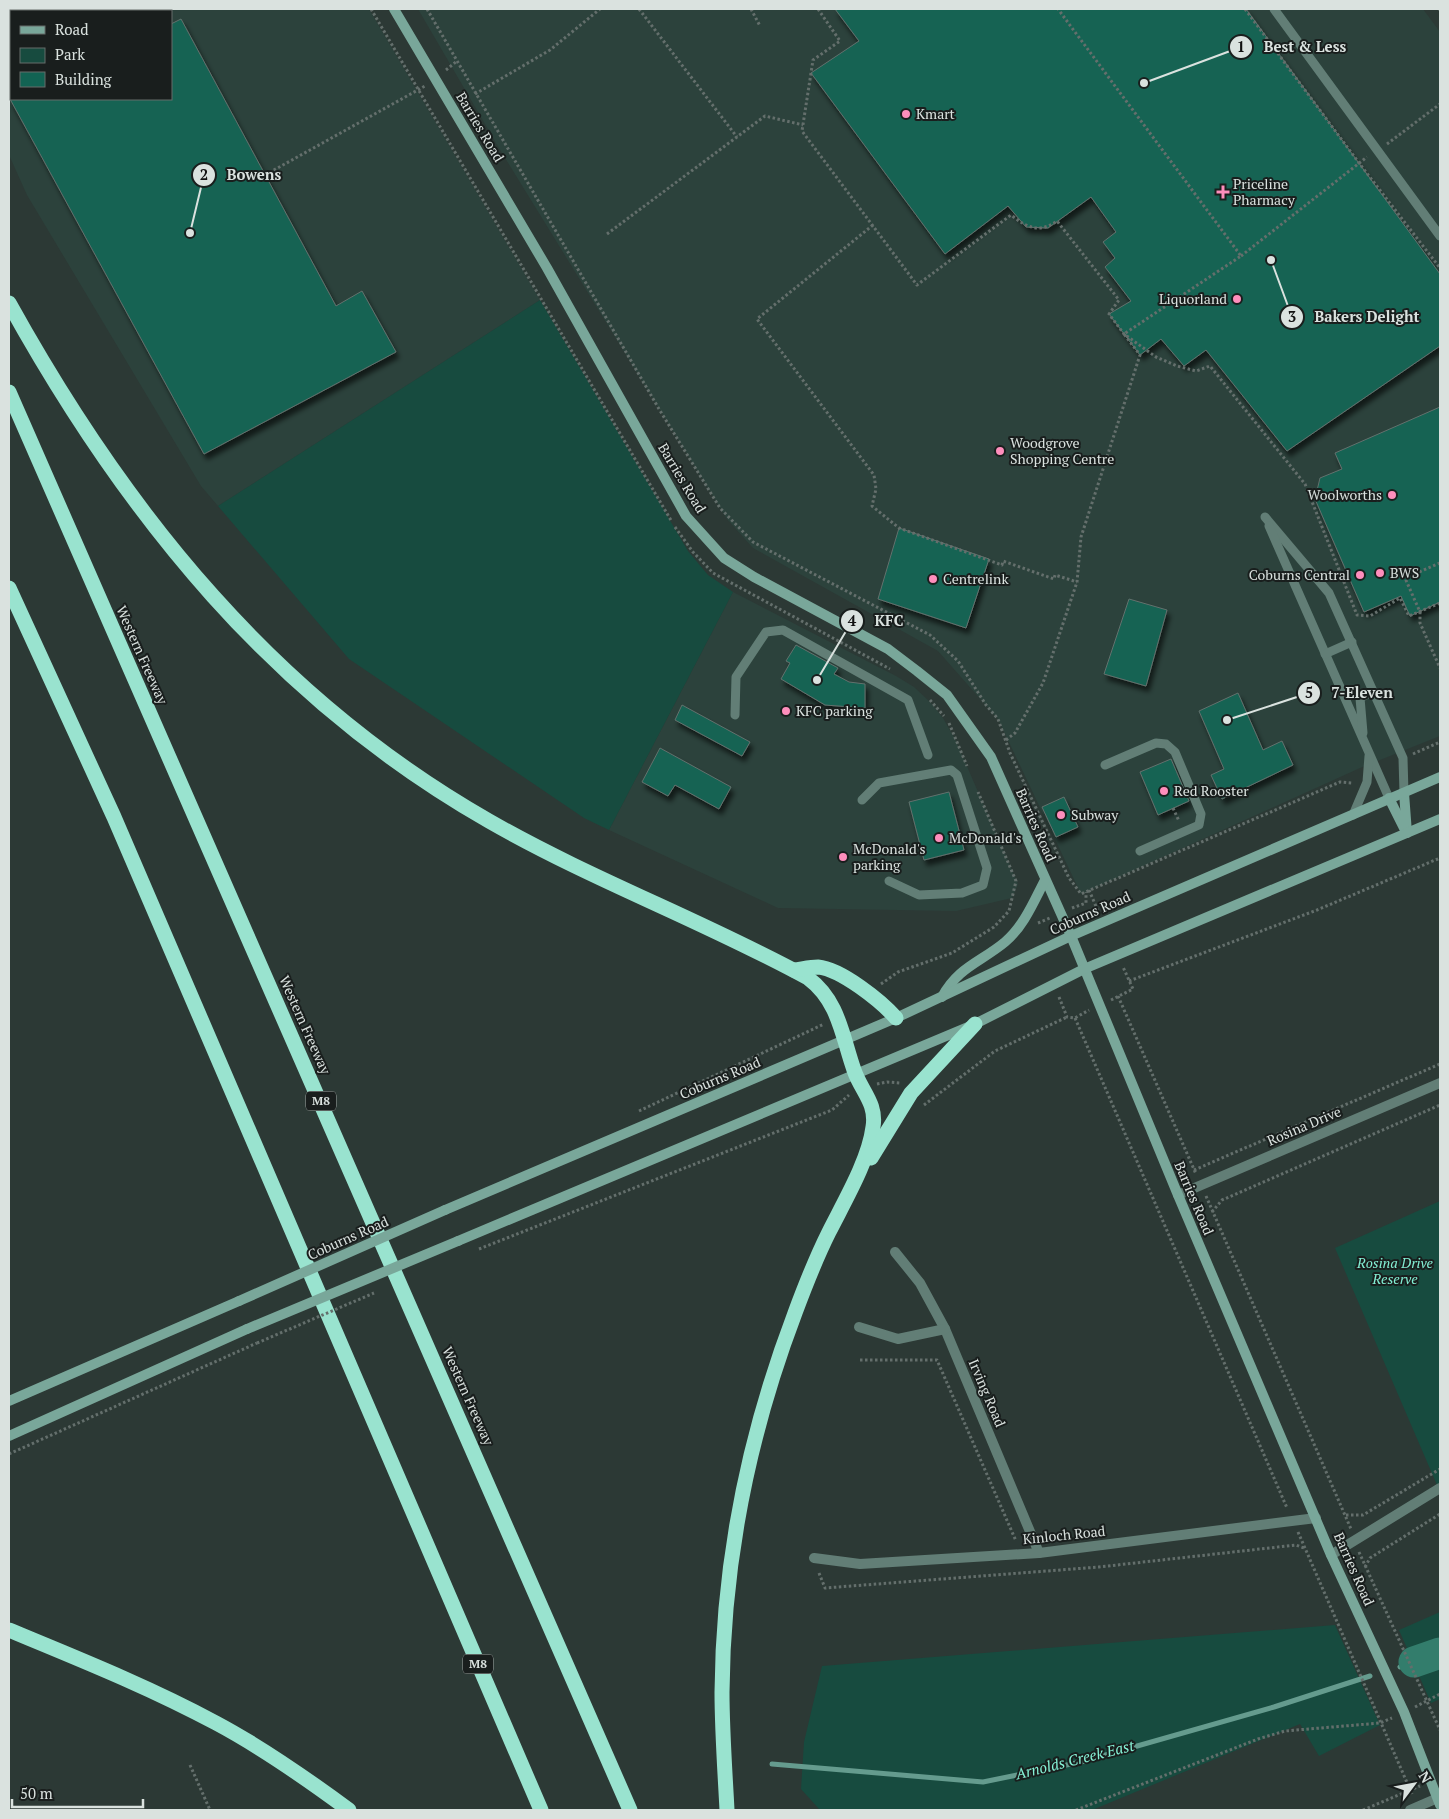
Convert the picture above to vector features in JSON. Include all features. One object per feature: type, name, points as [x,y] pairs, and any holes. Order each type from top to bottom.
[{"type":"highway","points":[[9,303],[57,389],[148,520],[214,599],[244,631],[310,693],[407,768],[489,821],[547,852],[794,970],[818,986],[838,1017],[855,1073],[864,1087],[874,1112],[874,1126],[852,1188]]},
{"type":"highway","name":"Western Freeway","points":[[9,392],[630,1810]]},
{"type":"highway","name":"M8","points":[[9,588],[118,826],[541,1810]]},
{"type":"highway","points":[[794,970],[819,967],[845,978],[884,1004],[896,1018]]},
{"type":"highway","points":[[728,1810],[723,1749],[722,1681],[726,1614],[733,1545],[760,1420],[792,1321],[828,1235],[852,1188],[911,1092],[975,1024]]},
{"type":"highway","points":[[9,1630],[70,1654],[216,1723],[308,1780],[349,1810]]},
{"type":"main road","name":"Barries Road","points":[[394,9],[547,268],[686,516],[724,558],[754,577],[888,649],[947,695],[976,733],[991,757],[1071,936],[1178,1195],[1331,1555],[1404,1712],[1439,1800]]},
{"type":"main road","name":"Coburns Road","points":[[9,1401],[445,1210],[896,1018],[1071,936],[1440,777]]},
{"type":"main road","points":[[1404,793],[1407,833]]},
{"type":"main road","points":[[1389,798],[1407,833]]},
{"type":"main road","points":[[9,1436],[247,1329],[975,1024],[1084,969],[1440,819]]},
{"type":"main road","points":[[942,997],[950,982],[960,972],[1006,942],[1018,928],[1045,880]]},
{"type":"street","name":"Rosina Drive","points":[[1178,1195],[1440,1083]]},
{"type":"street","name":"Irving Road","points":[[895,1252],[920,1282],[945,1329],[1039,1553]]},
{"type":"street","points":[[859,1327],[898,1339],[945,1329]]},
{"type":"street","points":[[1331,1555],[1440,1488]]},
{"type":"street","name":"Kinloch Road","points":[[814,1558],[860,1564],[1039,1553],[1316,1518]]},
{"type":"street","points":[[1414,1809],[1439,1800]]},
{"type":"lane","points":[[1274,9],[1379,150],[1440,236]]},
{"type":"lane","points":[[1389,798],[1265,517],[1329,592],[1403,758],[1404,793]]},
{"type":"lane","points":[[736,715],[736,677],[766,632],[783,630],[908,700],[928,755]]},
{"type":"lane","points":[[1325,654],[1352,642]]},
{"type":"lane","points":[[1363,741],[1360,698],[1373,691]]},
{"type":"lane","points":[[1105,765],[1156,743],[1166,744],[1175,752],[1201,814],[1199,825],[1140,851]]},
{"type":"lane","points":[[1353,815],[1367,782],[1370,755]]},
{"type":"lane","points":[[862,800],[880,783],[951,770],[957,775],[987,868],[983,885],[962,893],[919,894],[889,881]]},
{"type":"path","points":[[371,9],[665,511],[693,552],[713,573],[893,671]]},
{"type":"path","points":[[426,9],[659,408],[720,508],[753,542],[930,635],[958,661],[986,705],[998,719],[1069,878],[1081,894],[1340,782],[1367,782]]},
{"type":"path","points":[[475,94],[550,50],[600,9]]},
{"type":"path","points":[[639,9],[737,137]]},
{"type":"path","points":[[752,9],[760,26]]},
{"type":"path","points":[[818,9],[840,41],[813,60],[802,131],[917,284],[1011,215],[1026,227],[1048,228],[1057,221],[1120,300],[1109,314],[1140,355],[1081,537],[1077,582],[1042,683],[1015,733],[1006,740]]},
{"type":"path","points":[[1058,9],[1241,256]]},
{"type":"path","points":[[1245,9],[1359,163],[1440,268]]},
{"type":"path","points":[[265,175],[435,79],[457,61]]},
{"type":"path","points":[[1124,334],[1241,256],[1359,163],[1440,104]]},
{"type":"path","points":[[607,234],[765,116],[803,125]]},
{"type":"path","points":[[872,225],[757,320],[874,475],[876,489],[872,506],[899,528],[1002,565],[1003,561],[1054,580],[1056,575],[1077,582]]},
{"type":"path","points":[[1124,334],[1156,357],[1177,366],[1196,371],[1210,366],[1305,484],[1357,615],[1370,616],[1400,598],[1410,616],[1440,603]]},
{"type":"path","points":[[1440,563],[1405,578],[1420,612],[1420,623],[1440,668]]},
{"type":"path","points":[[928,698],[948,722],[968,769]]},
{"type":"path","points":[[1403,758],[1440,742]]},
{"type":"path","points":[[871,994],[898,972],[952,953],[994,927],[1009,911],[1016,881],[976,786]]},
{"type":"path","points":[[1129,981],[1318,910],[1440,858]]},
{"type":"path","points":[[1118,996],[1346,1515],[1365,1567],[1440,1730]]},
{"type":"path","points":[[638,1111],[838,1017]]},
{"type":"path","points":[[470,1252],[832,1110],[857,1089],[887,1082],[904,1083],[923,1106],[995,1051],[1067,1017]]},
{"type":"path","points":[[1075,1018],[1292,1521],[1382,1722],[1410,1790],[1414,1809]]},
{"type":"path","points":[[1194,1170],[1440,1064]]},
{"type":"path","points":[[1212,1212],[1222,1200],[1440,1105]]},
{"type":"path","points":[[9,1454],[382,1289]]},
{"type":"path","points":[[860,1360],[936,1360],[1029,1572]]},
{"type":"path","points":[[1346,1515],[1363,1515],[1440,1469]]},
{"type":"path","points":[[1365,1567],[1370,1558],[1440,1514]]},
{"type":"path","points":[[814,1558],[825,1588],[1098,1567],[1296,1545],[1305,1549]]},
{"type":"path","points":[[1076,1810],[1258,1739],[1286,1731],[1382,1722],[1440,1694]]},
{"type":"path","points":[[190,1765],[210,1810]]},
{"type":"path","points":[[1363,1810],[1430,1781]]},
{"type":"shaded area","points":[[9,9],[369,9],[540,300],[218,506],[201,486],[27,195],[9,155]]},
{"type":"shaded area","name":"Woodgrove Shopping Centre","points":[[418,9],[1423,9],[1440,32],[1440,736],[1360,768],[1081,894],[998,719],[938,651],[753,548],[727,519],[499,148]]},
{"type":"shaded area","points":[[733,592],[896,676],[914,687],[930,702],[943,718],[956,741],[1018,884],[1012,898],[956,911],[778,908],[609,830]]},
{"type":"green space","points":[[540,300],[688,551],[708,575],[733,592],[609,830],[584,818],[349,659],[218,506]]},
{"type":"green space","name":"Rosina Drive Reserve","points":[[1440,1201],[1440,1492],[1335,1248]]},
{"type":"green space","points":[[1440,1612],[1440,1699],[1431,1703],[1399,1630]]},
{"type":"green space","points":[[1335,1625],[1380,1725],[1319,1756],[1300,1724],[1092,1810],[820,1810],[801,1789],[804,1742],[822,1666]]},
{"type":"building","points":[[835,9],[1246,9],[1440,274],[1440,346],[1287,451],[1206,350],[1184,366],[1161,339],[1140,355],[1109,314],[1131,301],[1105,267],[1115,258],[1103,242],[1116,232],[1091,197],[1048,228],[1026,227],[1008,206],[945,254],[811,73],[859,41]]},
{"type":"building","points":[[181,19],[336,306],[362,291],[396,352],[204,454],[11,100],[172,100],[172,24]]},
{"type":"building","name":"Coburns Central","points":[[1440,407],[1440,602],[1410,616],[1401,596],[1364,612],[1315,499],[1320,478],[1342,469],[1335,453]]},
{"type":"building","name":"Centrelink","points":[[899,528],[989,559],[966,628],[878,599]]},
{"type":"building","points":[[1129,599],[1167,610],[1146,686],[1104,674]]},
{"type":"building","points":[[796,645],[838,668],[834,674],[849,682],[865,684],[865,708],[825,705],[781,679],[790,663],[786,661]]},
{"type":"building","points":[[1238,693],[1263,750],[1282,741],[1293,765],[1222,799],[1211,775],[1224,769],[1199,711]]},
{"type":"building","points":[[682,705],[750,742],[742,756],[675,720]]},
{"type":"building","points":[[660,748],[731,787],[719,809],[675,785],[668,796],[642,782]]},
{"type":"building","points":[[1171,759],[1189,801],[1158,815],[1140,772]]},
{"type":"building","points":[[949,792],[964,850],[924,860],[909,802]]},
{"type":"building","points":[[1064,797],[1078,827],[1056,837],[1042,807]]},
{"type":"waterway","name":"Arnolds Creek East","points":[[1414,1662],[1440,1653]]},
{"type":"waterway","name":"Arnolds Creek East","points":[[1400,1667],[1414,1662]]},
{"type":"waterway","name":"Arnolds Creek East","points":[[772,1764],[983,1782],[1081,1762],[1274,1707],[1370,1676]]},
{"type":"place","name":"Best & Less","points":[[1144,83]]},
{"type":"place","name":"Kmart","points":[[906,114]]},
{"type":"place","name":"Priceline Pharmacy","points":[[1223,192]]},
{"type":"place","name":"Bowens","points":[[190,233]]},
{"type":"place","name":"Bakers Delight","points":[[1271,260]]},
{"type":"place","name":"Liquorland","points":[[1237,299]]},
{"type":"place","name":"Woodgrove Shopping Centre","points":[[1000,451]]},
{"type":"place","name":"Woolworths","points":[[1392,495]]},
{"type":"place","name":"BWS","points":[[1380,573]]},
{"type":"place","name":"Coburns Central","points":[[1360,575]]},
{"type":"place","name":"Centrelink","points":[[933,579]]},
{"type":"place","name":"KFC","points":[[817,680]]},
{"type":"place","name":"KFC parking","points":[[786,711]]},
{"type":"place","name":"7-Eleven","points":[[1227,720]]},
{"type":"place","name":"Red Rooster","points":[[1164,791]]},
{"type":"place","name":"Subway","points":[[1061,815]]},
{"type":"place","name":"McDonald's","points":[[939,838]]},
{"type":"place","name":"McDonald's parking","points":[[843,857]]}]
